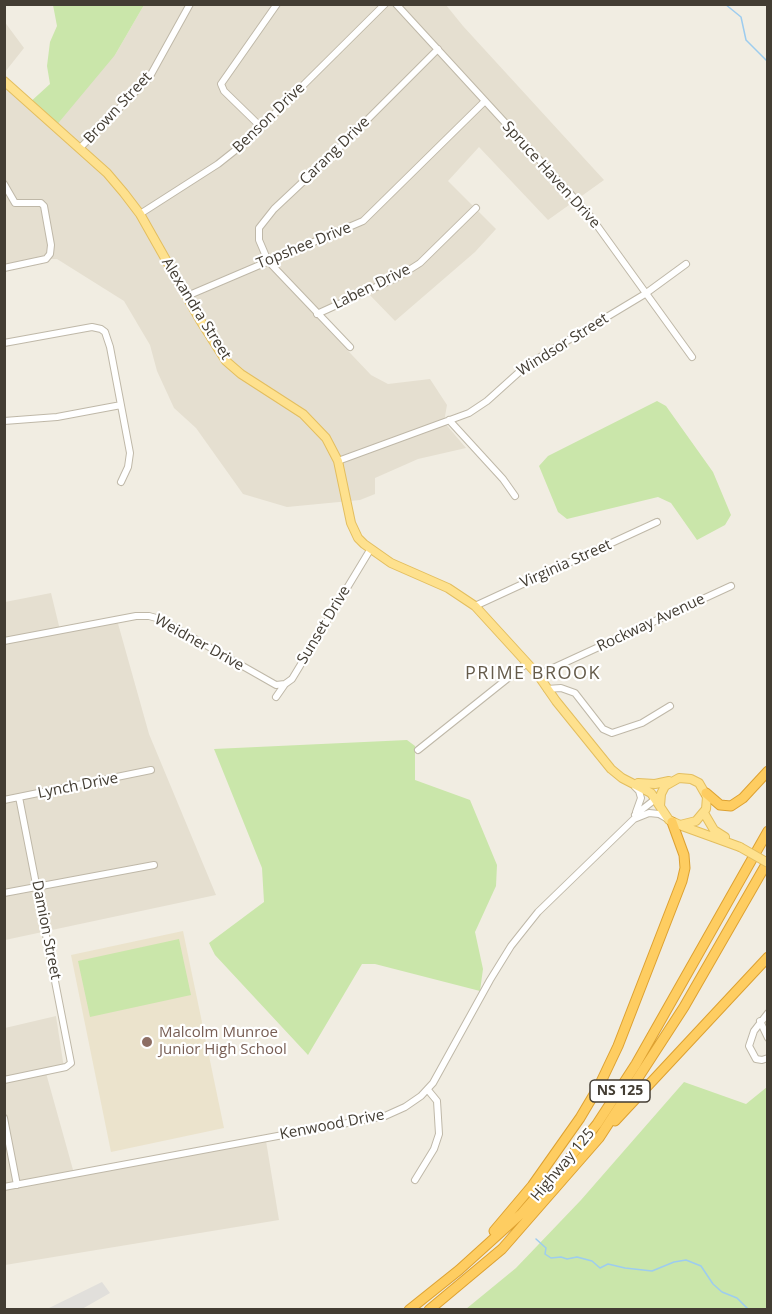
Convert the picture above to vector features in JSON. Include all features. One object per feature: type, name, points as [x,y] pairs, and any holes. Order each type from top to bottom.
[{"type":"highway","points":[[706,793],[720,805],[731,806],[768,771]]},
{"type":"highway","points":[[437,1287],[499,1226],[532,1186],[580,1118],[602,1080],[630,1018],[682,881],[685,868],[684,855],[672,822]]},
{"type":"highway","name":"Highway 125","points":[[409,1310],[522,1213],[597,1124],[641,1055],[768,831]]},
{"type":"highway","name":"Highway 125","points":[[429,1310],[502,1249],[599,1138],[684,1007],[768,862]]},
{"type":"highway","points":[[599,1138],[768,957]]},
{"type":"main road","name":"Alexandra Street","points":[[4,81],[107,173],[140,214],[226,361],[241,374],[305,416],[326,438],[338,461],[351,523],[358,538],[370,550],[392,563],[448,588],[475,606],[538,675],[610,769],[626,781],[648,790],[659,800]]},
{"type":"main road","points":[[675,779],[665,786],[659,800],[663,813],[672,822],[741,848]]},
{"type":"main road","points":[[626,781],[655,784],[675,779],[692,779],[699,783],[706,793],[707,805],[704,813],[692,823],[672,822]]},
{"type":"main road","points":[[704,813],[714,830],[768,862]]},
{"type":"street","name":"Brown Street","points":[[80,148],[149,78],[190,4]]},
{"type":"street","points":[[261,127],[224,91],[221,84],[277,4]]},
{"type":"street","name":"Benson Drive","points":[[140,214],[218,164],[248,141],[385,4]]},
{"type":"street","name":"Spruce Haven Drive","points":[[396,4],[588,213],[692,357]]},
{"type":"street","name":"Carang Drive","points":[[268,261],[259,240],[261,224],[438,49]]},
{"type":"street","name":"Topshee Drive","points":[[187,296],[363,221],[485,102]]},
{"type":"street","points":[[4,184],[15,202],[41,203],[44,206],[51,245],[50,254],[46,259],[4,268]]},
{"type":"street","name":"Laben Drive","points":[[318,314],[398,277],[420,263],[476,208]]},
{"type":"street","points":[[268,261],[350,347]]},
{"type":"street","name":"Windsor Street","points":[[338,461],[469,413],[487,401],[526,366],[645,294],[686,264]]},
{"type":"street","points":[[4,343],[86,327],[101,329],[109,342],[130,458],[121,482]]},
{"type":"street","points":[[4,421],[57,417],[121,405]]},
{"type":"street","points":[[449,420],[503,479],[515,496]]},
{"type":"street","name":"Virginia Street","points":[[475,606],[657,522]]},
{"type":"street","name":"Sunset Drive","points":[[276,697],[285,684],[292,679],[370,550]]},
{"type":"street","name":"Rockway Avenue","points":[[538,675],[731,586]]},
{"type":"street","name":"Weidner Drive","points":[[4,641],[136,616],[155,616],[276,685],[285,684]]},
{"type":"street","points":[[418,750],[527,663]]},
{"type":"street","points":[[547,689],[564,689],[575,693],[603,729],[612,733],[618,733],[642,723],[670,706]]},
{"type":"street","name":"Lynch Drive","points":[[4,800],[151,770]]},
{"type":"street","points":[[626,781],[641,794],[640,806],[635,816]]},
{"type":"street","name":"Damion Street","points":[[4,1080],[66,1067],[71,1063],[19,797]]},
{"type":"street","name":"Kenwood Drive","points":[[4,1187],[385,1116],[414,1102],[428,1090],[437,1077],[490,980],[519,936],[545,905],[635,816],[659,800]]},
{"type":"street","name":"Kenwood Drive","points":[[629,823],[649,813],[659,814],[672,822]]},
{"type":"street","points":[[4,893],[154,866]]},
{"type":"street","points":[[768,1012],[751,1035],[749,1046],[756,1059],[768,1058]]},
{"type":"street","points":[[760,1022],[768,1038]]},
{"type":"street","points":[[415,1180],[434,1149],[439,1134],[436,1101],[428,1090]]},
{"type":"street","points":[[4,1118],[17,1185]]},
{"type":"shaded area","points":[[144,5],[446,5],[604,180],[548,220],[479,147],[448,181],[496,229],[475,252],[395,321],[366,291],[314,315],[371,375],[388,384],[430,379],[447,405],[444,422],[466,448],[418,459],[375,478],[375,494],[360,500],[287,507],[243,494],[196,428],[174,408],[157,371],[150,345],[124,301],[57,259],[5,266],[4,83],[28,104],[115,55]]},
{"type":"shaded area","points":[[4,21],[24,48],[5,72],[4,72]]},
{"type":"shaded area","points":[[51,593],[60,630],[117,620],[149,734],[216,895],[5,940],[5,602]]},
{"type":"shaded area","name":"Malcolm Munroe Junior High School","points":[[183,931],[224,1128],[111,1152],[71,955]]},
{"type":"shaded area","points":[[56,1016],[64,1068],[46,1073],[75,1177],[266,1141],[279,1220],[5,1265],[5,1028]]},
{"type":"shaded area","points":[[102,1282],[110,1293],[82,1309],[47,1309]]},
{"type":"green space","points":[[53,5],[144,5],[115,55],[55,127],[28,104],[50,84],[47,66],[50,42],[57,26]]},
{"type":"green space","points":[[657,401],[666,406],[713,472],[731,515],[725,525],[697,540],[671,503],[658,497],[567,519],[558,512],[539,466],[548,456]]},
{"type":"green space","points":[[407,740],[415,746],[415,780],[470,800],[497,865],[496,886],[475,932],[483,969],[480,991],[375,964],[362,964],[308,1055],[215,955],[209,943],[264,902],[262,868],[214,749]]},
{"type":"green space","points":[[179,939],[191,995],[90,1017],[78,961]]},
{"type":"green space","points":[[684,1082],[746,1104],[767,1087],[767,1309],[466,1309],[516,1268],[581,1200]]},
{"type":"waterway","points":[[725,4],[741,17],[746,40],[768,62]]},
{"type":"waterway","points":[[536,1239],[546,1248],[545,1254],[551,1258],[577,1257],[592,1261],[600,1268],[608,1264],[652,1271],[686,1260],[701,1266],[713,1284],[722,1292],[737,1298],[749,1310]]},
{"type":"place","name":"Malcolm Munroe Junior High School","points":[[147,1042]]},
{"type":"district","name":"PRIME BROOK","points":[[533,674]]}]
